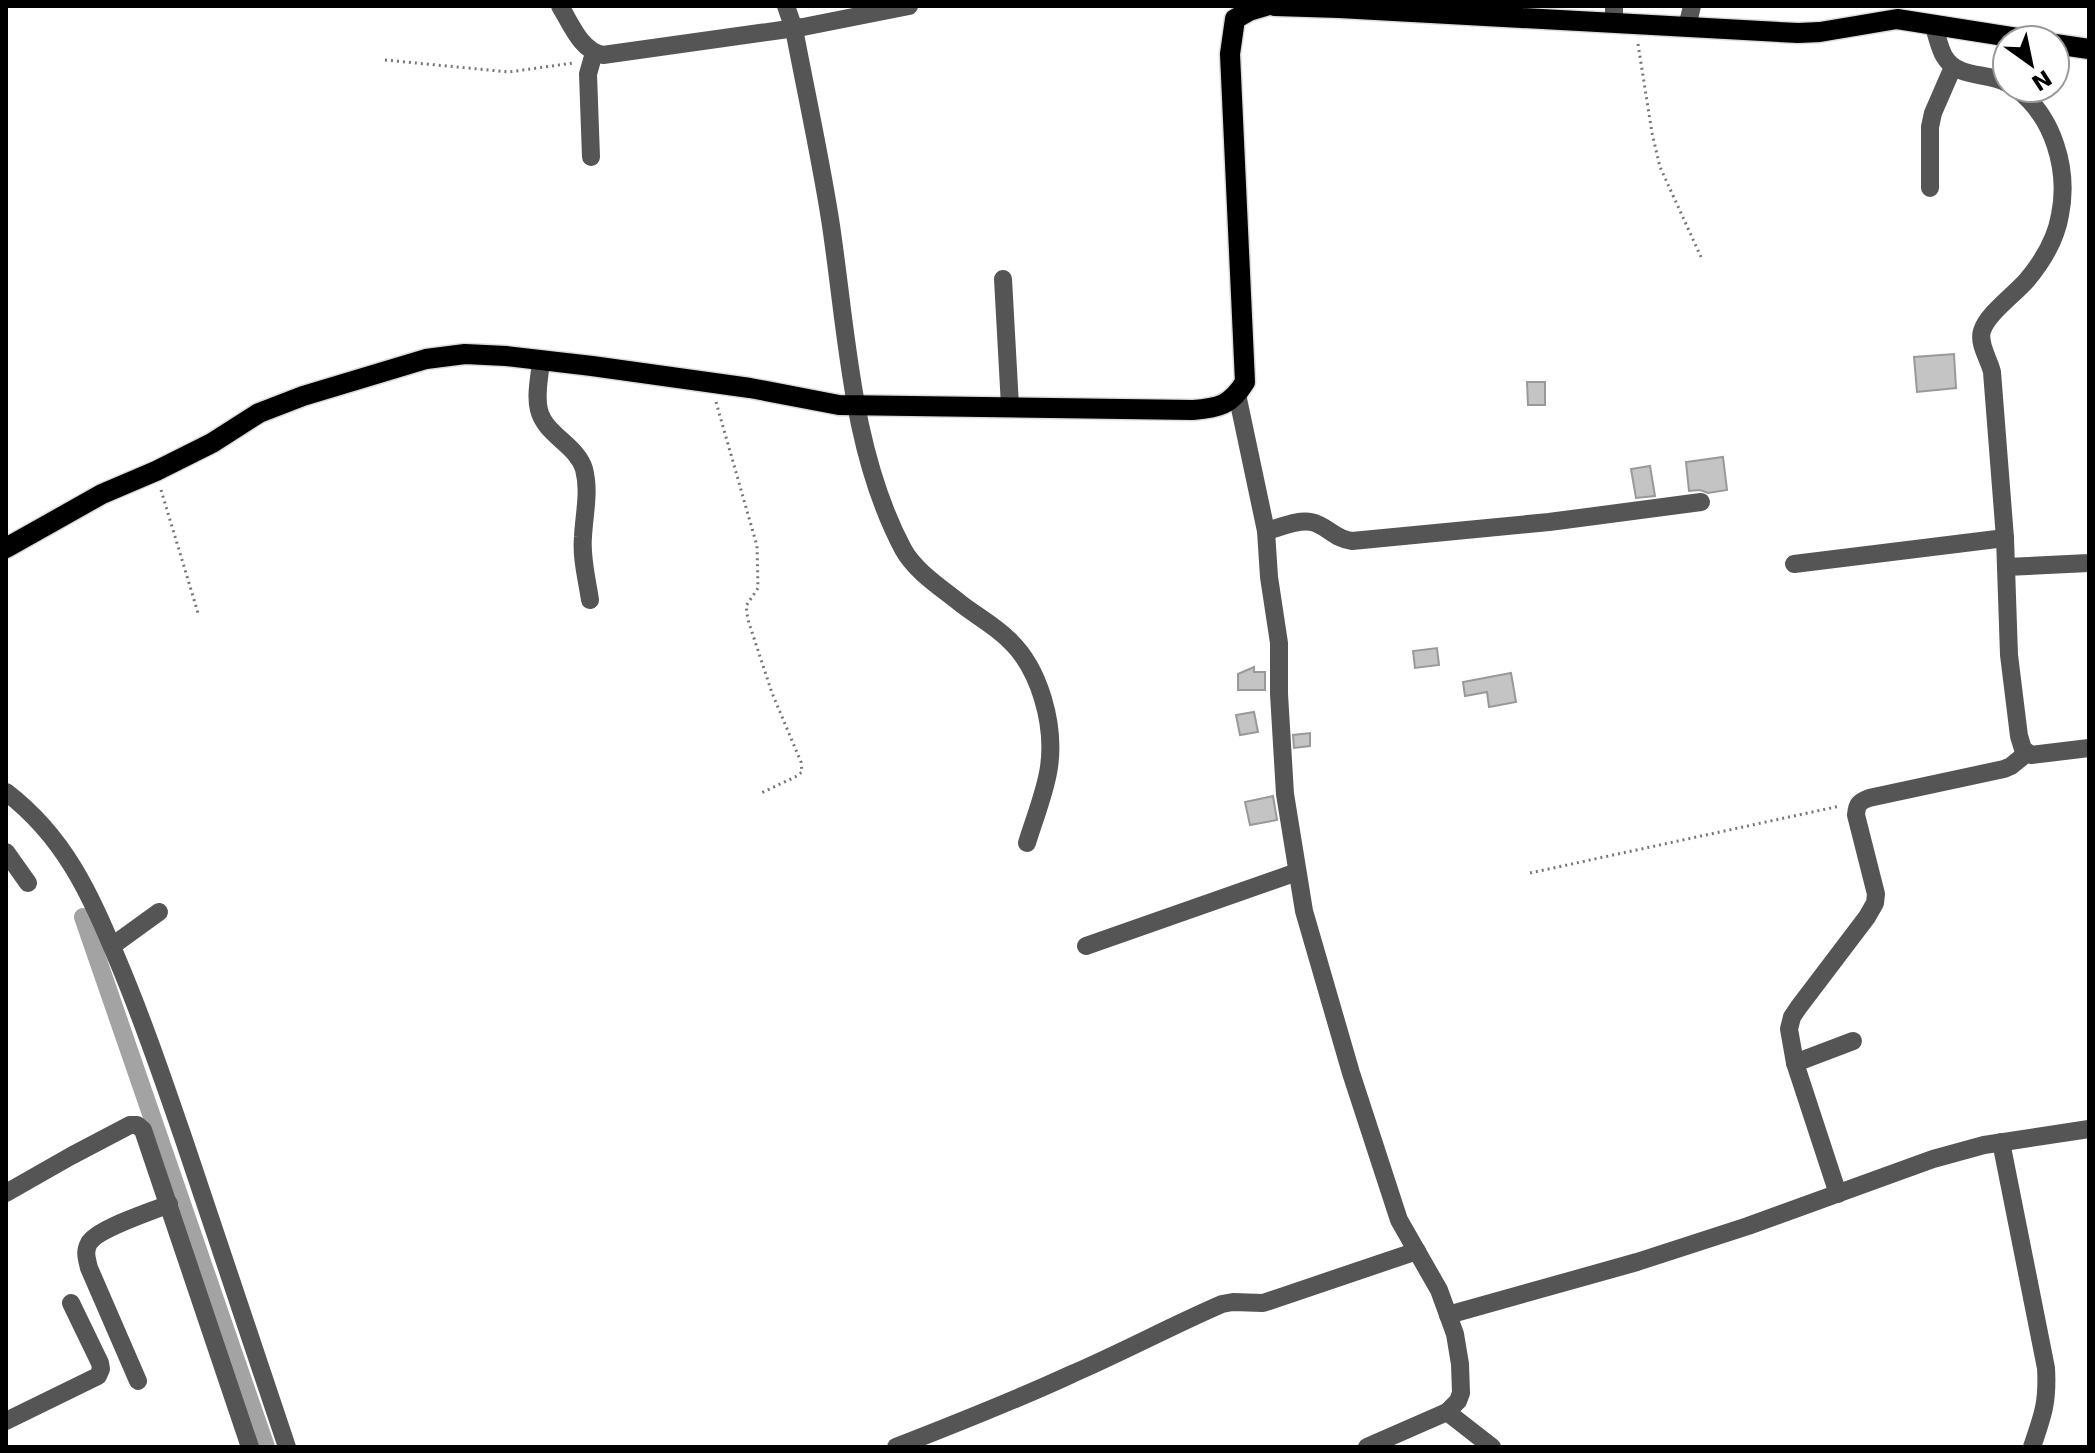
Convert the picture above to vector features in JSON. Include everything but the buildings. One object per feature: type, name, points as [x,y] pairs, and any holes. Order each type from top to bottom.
[{"type":"main road","points":[[6,548],[102,494],[212,443],[259,413],[303,396],[426,359],[465,354],[541,360],[710,383],[839,405],[1214,409],[1229,402],[1245,382],[1230,54],[1232,12],[1266,6]]},
{"type":"main road","points":[[1275,6],[1614,14],[1635,24],[1798,33],[1820,32],[1896,13],[1933,25],[1991,34]]},
{"type":"street","points":[[560,6],[593,56]]},
{"type":"street","points":[[786,6],[794,29],[830,219],[855,405],[880,494],[905,553],[919,569],[967,609],[1007,637],[1023,655],[1039,688],[1048,720],[1049,768],[1027,843]]},
{"type":"street","points":[[593,56],[794,29],[909,6]]},
{"type":"street","points":[[1687,27],[1692,6]]},
{"type":"street","points":[[1933,25],[1944,57],[1953,67],[1962,72],[1991,77]]},
{"type":"street","points":[[591,157],[588,74],[593,56]]},
{"type":"street","points":[[1930,188],[1930,127],[1953,67]]},
{"type":"street","points":[[2031,104],[2052,135],[2060,161],[2063,193],[2060,217],[2050,246],[2028,279],[1987,321],[1981,332],[1983,349],[1992,372],[2005,538],[2009,655],[2023,749],[2027,753],[2041,754],[2089,748]]},
{"type":"street","points":[[1003,279],[1010,406]]},
{"type":"street","points":[[541,360],[539,411],[543,420],[583,465],[588,488],[582,538],[590,600]]},
{"type":"street","points":[[1237,394],[1266,531],[1279,643],[1285,794],[1304,911],[1351,1073],[1399,1220],[1439,1290],[1455,1334],[1460,1364],[1461,1393],[1447,1412],[1367,1447]]},
{"type":"street","points":[[1266,531],[1309,521],[1342,540],[1352,541],[1549,522],[1701,502]]},
{"type":"street","points":[[1794,564],[2005,538]]},
{"type":"street","points":[[2006,567],[2089,563]]},
{"type":"street","points":[[1838,1194],[1795,1063],[1789,1029],[1792,1017],[1875,903],[1876,894],[1856,807],[1860,802],[1936,782],[2004,769],[2027,753]]},
{"type":"street","points":[[6,792],[52,835],[94,903],[130,989],[167,1091],[287,1447]]},
{"type":"street","points":[[6,852],[28,883]]},
{"type":"street","points":[[1086,946],[1297,872]]},
{"type":"street","points":[[112,946],[159,912]]},
{"type":"street","points":[[1795,1063],[1853,1041]]},
{"type":"street","points":[[6,1193],[130,1125],[137,1125],[143,1130],[250,1447]]},
{"type":"street","points":[[1448,1315],[1637,1262],[1748,1226],[1933,1159],[2001,1142],[2089,1129]]},
{"type":"street","points":[[2001,1142],[2046,1368],[2045,1409],[2032,1447]]},
{"type":"street","points":[[138,1381],[85,1254],[98,1233],[169,1204]]},
{"type":"street","points":[[896,1447],[1072,1375],[1222,1304],[1255,1304],[1274,1300],[1417,1251]]},
{"type":"street","points":[[6,1421],[98,1376],[100,1363],[71,1303]]},
{"type":"street","points":[[1447,1412],[1492,1447]]},
{"type":"path","points":[[1635,24],[1660,167],[1701,257]]},
{"type":"path","points":[[385,60],[509,72],[538,69],[593,56]]},
{"type":"path","points":[[710,383],[757,546],[758,588],[746,606],[748,620],[772,693],[801,762],[802,772],[759,794]]},
{"type":"path","points":[[156,471],[198,613]]},
{"type":"path","points":[[1530,873],[1860,802]]},
{"type":"waterway","points":[[83,917],[266,1447]]}]
